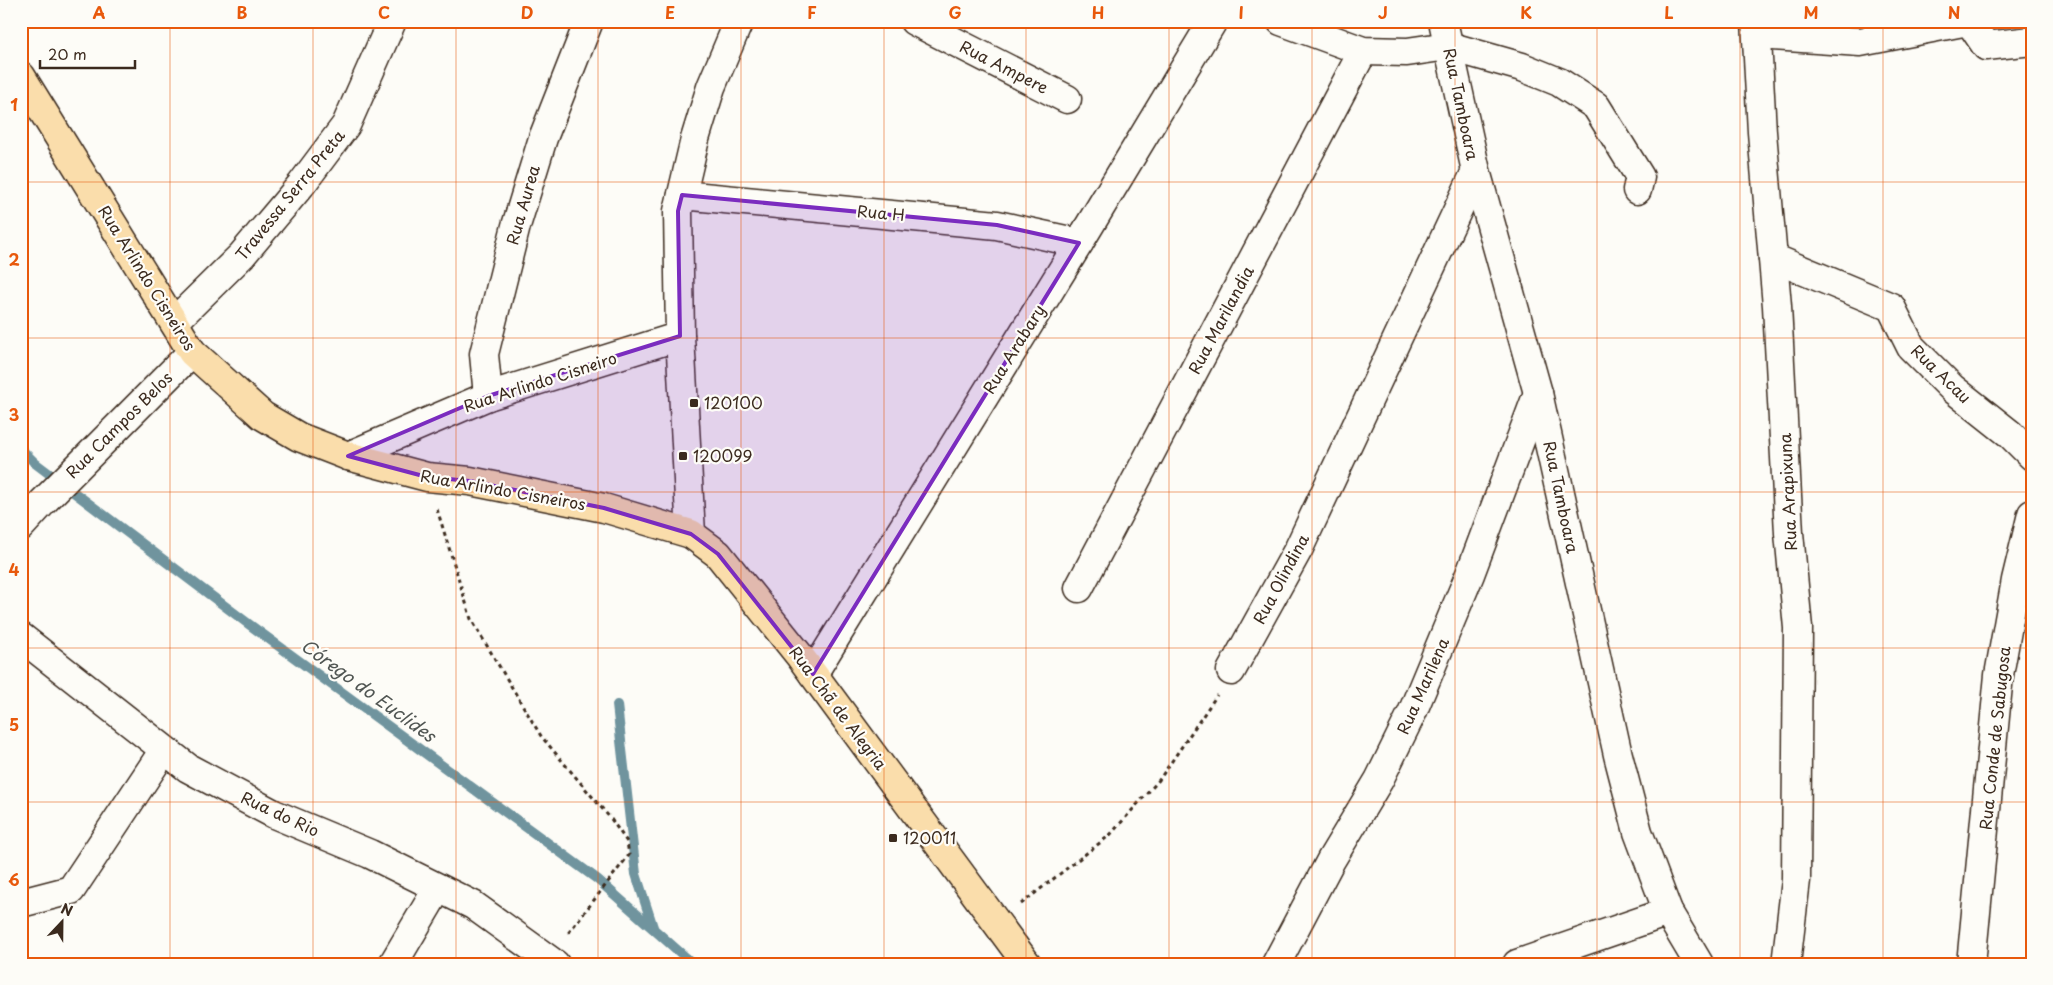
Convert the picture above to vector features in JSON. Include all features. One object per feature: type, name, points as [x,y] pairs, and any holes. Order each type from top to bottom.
[{"type":"main road","name":"Rua Arlindo Cisneiros","points":[[21,76],[192,352],[263,416],[299,437],[348,456],[427,477],[470,481],[604,508]]},
{"type":"main road","name":"Rua Chã de Alegria","points":[[604,508],[691,534],[718,554],[813,674],[1028,964]]},
{"type":"street","name":"Travessa Serra Preta","points":[[174,322],[242,255],[301,185],[346,125],[392,21]]},
{"type":"street","name":"Rua Aurea","points":[[488,396],[484,354],[516,226],[543,138],[590,21]]},
{"type":"street","points":[[691,534],[680,336],[678,210],[695,139],[711,87],[739,21]]},
{"type":"street","name":"Rua Ampere","points":[[914,21],[1067,99]]},
{"type":"street","name":"Rua Arabary","points":[[813,674],[1079,243],[1213,21]]},
{"type":"street","points":[[1281,21],[1363,52],[1407,52],[1445,34],[1559,82],[1596,106],[1640,177],[1637,190]]},
{"type":"street","points":[[1757,28],[1860,42],[1968,21],[1986,46],[2032,41]]},
{"type":"street","name":"Rua Arapixuna","points":[[1757,28],[1762,132],[1773,258],[1789,534],[1798,628],[1796,880],[1786,964]]},
{"type":"street","name":"Rua Tamboara","points":[[1445,34],[1476,171],[1538,394],[1618,756],[1638,832],[1668,912],[1700,964]]},
{"type":"street","name":"Rua Marilandia","points":[[1080,588],[1363,52]]},
{"type":"street","name":"Rua Olindina","points":[[1231,671],[1299,548],[1476,171]]},
{"type":"street","name":"Rua H","points":[[682,195],[997,225],[1079,243]]},
{"type":"street","name":"Rua Acau","points":[[1773,258],[1891,306],[1911,348],[1952,388],[2010,434],[2032,456]]},
{"type":"street","name":"Rua Arlindo Cisneiro","points":[[348,456],[488,396],[680,336]]},
{"type":"street","name":"Rua Campos Belos","points":[[21,526],[46,498],[192,352]]},
{"type":"street","name":"Rua Marilena","points":[[1276,964],[1331,860],[1379,780],[1412,713],[1470,574],[1538,394]]},
{"type":"street","name":"Rua Conde de Sabugosa","points":[[1971,964],[1998,675],[2016,580],[2032,514]]},
{"type":"street","name":"Rua do Rio","points":[[21,637],[188,768],[274,814],[370,854],[473,905],[552,961]]},
{"type":"street","points":[[21,903],[71,890],[164,750]]},
{"type":"street","points":[[394,964],[438,888]]},
{"type":"street","points":[[1518,964],[1573,955],[1668,912]]},
{"type":"path","points":[[427,477],[471,619],[541,736],[627,842],[629,855],[592,902],[552,961]]},
{"type":"path","points":[[997,922],[1110,835],[1159,780],[1209,709],[1231,671]]},
{"type":"highlighted area","points":[[682,195],[997,225],[1079,243],[813,674],[718,554],[691,534],[604,508],[470,481],[427,477],[348,456],[488,396],[680,336],[678,211]]},
{"type":"waterway","name":"Córego do Euclides","points":[[21,449],[35,463],[250,625],[597,879],[693,964]]},
{"type":"waterway","points":[[617,705],[636,874],[653,927]]},
{"type":"place","name":"120100","points":[[694,403]]},
{"type":"place","name":"120099","points":[[683,456]]},
{"type":"place","name":"120011","points":[[893,838]]}]
